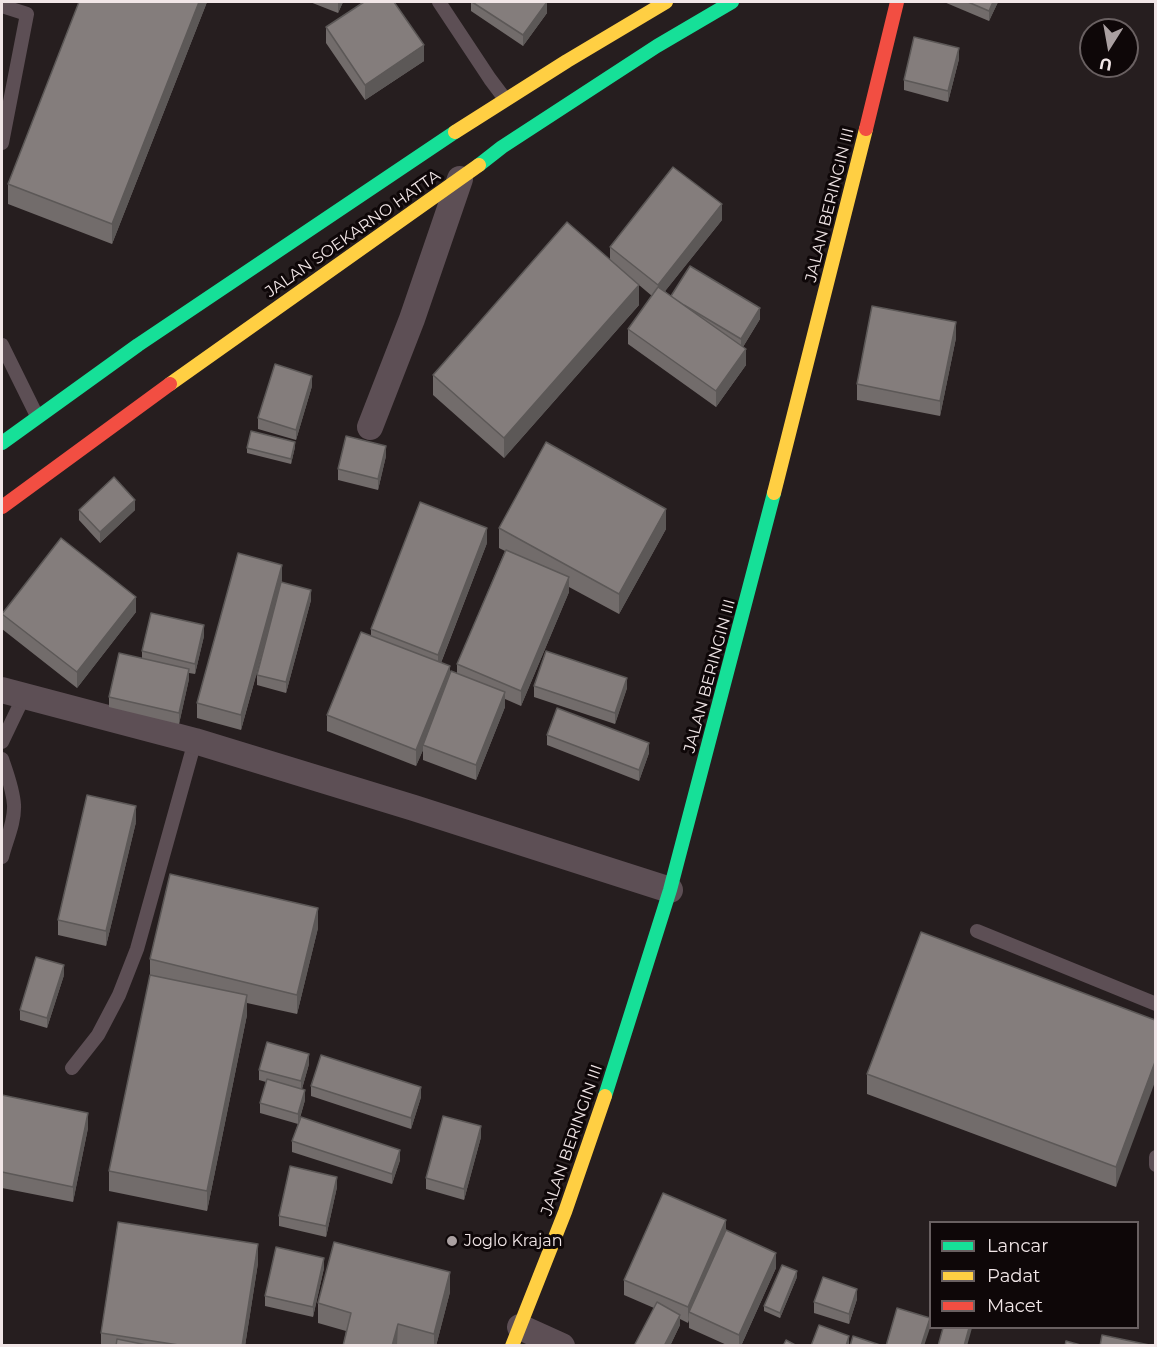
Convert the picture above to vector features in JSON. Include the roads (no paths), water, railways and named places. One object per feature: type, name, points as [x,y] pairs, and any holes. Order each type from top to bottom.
[{"type":"main road","name":"JALAN SOEKARNO HATTA","points":[[2,443],[37,416],[301,234],[505,99],[666,2]]},
{"type":"main road","name":"JALAN SOEKARNO HATTA","points":[[2,507],[57,465],[502,147],[657,46],[732,2]]},
{"type":"main road","name":"JALAN BERINGIN III","points":[[516,1336],[565,1212],[670,890],[722,700],[897,2]]},
{"type":"street","points":[[370,427],[412,319],[460,179]]},
{"type":"street","points":[[13,693],[195,741],[670,890]]},
{"type":"street","points":[[516,1336],[562,1346]]},
{"type":"lane","points":[[440,2],[505,99]]},
{"type":"lane","points":[[2,6],[28,8],[2,143]]},
{"type":"lane","points":[[2,345],[37,416]]},
{"type":"lane","points":[[2,742],[13,693]]},
{"type":"lane","points":[[72,1068],[99,1035],[119,995],[137,949],[195,741]]},
{"type":"lane","points":[[2,759],[14,805],[12,823],[2,857]]},
{"type":"lane","points":[[977,931],[1155,1004]]},
{"type":"lane","points":[[1155,1157],[1155,1165]]},
{"type":"place","name":"Joglo Krajan","points":[[452,1241]]}]
